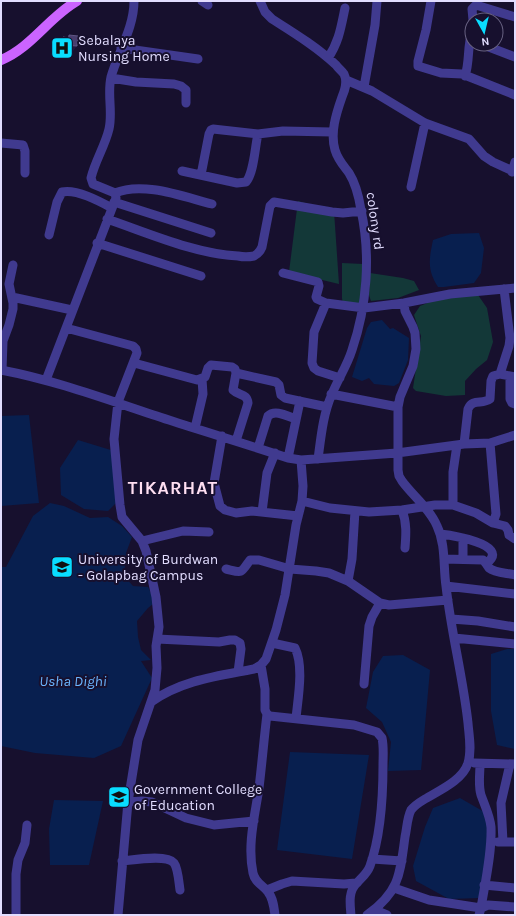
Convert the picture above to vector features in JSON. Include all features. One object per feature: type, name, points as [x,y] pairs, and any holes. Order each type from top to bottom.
[{"type":"main road","points":[[1,60],[16,52],[47,24],[77,1]]},
{"type":"street","points":[[114,201],[93,184],[91,178],[101,154],[109,128],[111,78],[132,18],[134,1]]},
{"type":"street","points":[[364,87],[375,26],[377,1]]},
{"type":"street","points":[[432,1],[418,66],[441,73],[465,76],[515,95]]},
{"type":"street","points":[[260,2],[265,12],[272,19],[328,58],[343,73],[346,80],[364,87],[425,122],[469,139],[484,156],[514,172],[515,162]]},
{"type":"street","points":[[472,12],[472,9],[476,5],[499,12]]},
{"type":"street","points":[[328,58],[335,48],[339,38],[345,8]]},
{"type":"street","points":[[504,14],[515,17]]},
{"type":"street","points":[[121,48],[198,59]]},
{"type":"street","points":[[465,76],[468,64],[468,52]]},
{"type":"street","points":[[502,52],[515,57]]},
{"type":"street","points":[[111,78],[181,86],[186,90],[186,103]]},
{"type":"street","name":"colony rd","points":[[318,459],[321,436],[328,407],[332,394],[352,352],[364,308],[366,251],[362,211],[356,187],[349,173],[340,163],[335,150],[332,132],[338,107],[345,91],[346,80]]},
{"type":"street","points":[[411,187],[425,122]]},
{"type":"street","points":[[201,175],[209,134],[211,130],[217,128],[258,134],[283,131],[332,132]]},
{"type":"street","points":[[182,171],[237,183],[246,182],[250,172],[258,134]]},
{"type":"street","points":[[1,143],[23,145],[25,151],[24,173]]},
{"type":"street","points":[[46,380],[114,201],[129,189],[151,190],[212,204]]},
{"type":"street","points":[[49,235],[57,202],[62,192],[67,191],[114,201],[211,233]]},
{"type":"street","points":[[107,220],[207,252],[226,256],[248,257],[255,256],[262,248],[270,206],[274,202],[332,212],[343,213],[362,211]]},
{"type":"street","points":[[97,243],[201,276]]},
{"type":"street","points":[[13,265],[9,284],[13,303],[11,318],[3,341],[1,370],[46,380],[288,458],[301,460],[397,453],[460,444],[490,443],[515,435]]},
{"type":"street","points":[[283,273],[318,282],[319,286],[316,297],[317,299],[326,303],[364,308],[450,294],[515,288]]},
{"type":"street","points":[[500,374],[510,338],[504,289]]},
{"type":"street","points":[[12,297],[72,310]]},
{"type":"street","points":[[371,912],[386,900],[394,888],[399,875],[408,819],[412,810],[419,803],[451,783],[462,773],[468,763],[470,745],[466,704],[448,600],[440,534],[430,514],[399,476],[397,453],[398,407],[400,397],[413,366],[416,349],[415,333],[405,311],[404,302]]},
{"type":"street","points":[[326,303],[314,332],[312,363],[314,368],[318,371],[340,378]]},
{"type":"street","points":[[66,328],[133,346],[137,353],[118,402],[114,439],[122,517],[142,541],[146,551],[156,597],[159,627],[156,646],[158,668],[157,684],[138,740],[128,802],[118,915]]},
{"type":"street","points":[[134,362],[197,380],[205,377],[208,368],[211,365],[232,367],[235,369],[236,373],[233,390],[245,396],[248,403],[236,441]]},
{"type":"street","points":[[236,373],[276,382],[279,385],[281,395],[285,398],[328,407]]},
{"type":"street","points":[[453,505],[453,472],[470,404],[475,402],[487,402],[490,400],[491,382],[493,376],[500,374],[512,377],[510,399],[512,403],[515,404]]},
{"type":"street","points":[[195,428],[203,394],[202,379]]},
{"type":"street","points":[[332,394],[398,407]]},
{"type":"street","points":[[288,458],[300,401]]},
{"type":"street","points":[[258,448],[268,416],[271,413],[276,412],[296,419]]},
{"type":"street","points":[[222,436],[214,483],[220,506],[225,510],[236,513],[252,511],[298,516]]},
{"type":"street","points":[[490,443],[496,514],[493,523]]},
{"type":"street","points":[[262,512],[267,473],[275,453]]},
{"type":"street","points":[[151,702],[177,686],[193,681],[254,669],[262,665],[266,659],[276,630],[290,569],[298,516],[302,501],[303,486],[301,460]]},
{"type":"street","points":[[302,501],[319,506],[355,512],[384,512],[423,506],[445,504],[453,505],[476,513],[493,523],[505,526],[509,535],[515,539]]},
{"type":"street","points":[[402,510],[406,525],[405,548]]},
{"type":"street","points":[[348,581],[352,559],[355,512]]},
{"type":"street","points":[[142,541],[183,531],[209,532]]},
{"type":"street","points":[[440,534],[463,538],[486,545],[492,555],[490,560],[486,563]]},
{"type":"street","points":[[463,538],[463,559]]},
{"type":"street","points":[[444,559],[483,560],[489,568],[515,575]]},
{"type":"street","points":[[226,569],[237,571],[243,570],[246,568],[250,560],[259,560],[290,569],[316,570],[329,573],[348,581],[380,602],[389,605],[448,600]]},
{"type":"street","points":[[446,586],[515,594]]},
{"type":"street","points":[[364,684],[369,626],[380,602]]},
{"type":"street","points":[[451,619],[515,626]]},
{"type":"street","points":[[454,638],[515,644]]},
{"type":"street","points":[[157,639],[214,642],[235,640],[240,643],[241,649],[238,672]]},
{"type":"street","points":[[272,643],[294,648],[298,654],[299,688],[296,718]]},
{"type":"street","points":[[262,665],[265,710],[267,714],[262,764],[252,833],[253,874],[257,882],[267,890],[271,896],[275,915]]},
{"type":"street","points":[[267,714],[270,716],[354,725],[373,730],[380,734],[383,742],[382,805],[369,868],[365,876],[356,883],[350,897],[351,915]]},
{"type":"street","points":[[468,763],[512,764],[501,803],[503,842]]},
{"type":"street","points":[[480,764],[480,794],[490,817],[490,842],[480,912]]},
{"type":"street","points":[[128,802],[142,800],[152,802],[186,818],[214,825],[254,821]]},
{"type":"street","points":[[16,915],[16,874],[18,860],[25,842],[27,825]]},
{"type":"street","points":[[490,842],[515,842]]},
{"type":"street","points":[[122,861],[162,858],[170,860],[175,865],[180,890]]},
{"type":"street","points":[[372,859],[402,861]]},
{"type":"street","points":[[267,890],[292,881],[344,884],[356,883]]},
{"type":"street","points":[[484,885],[515,888]]},
{"type":"street","points":[[394,888],[429,900],[480,912]]},
{"type":"street","points":[[480,912],[488,905],[515,907]]},
{"type":"street","points":[[371,912],[388,915]]},
{"type":"green space","points":[[298,201],[334,211],[339,284],[289,272]]},
{"type":"green space","points":[[342,263],[363,264],[363,306],[343,305]]},
{"type":"green space","points":[[370,273],[414,281],[419,290],[398,298],[371,301],[369,295]]},
{"type":"green space","points":[[478,295],[487,308],[493,342],[487,360],[465,381],[465,395],[446,396],[416,391],[413,388],[421,336],[414,315],[420,306],[437,299]]},
{"type":"water","points":[[479,233],[484,248],[481,273],[474,283],[438,287],[434,281],[430,264],[433,240],[451,234]]},
{"type":"water","points":[[382,320],[390,329],[393,328],[409,338],[408,360],[399,383],[394,386],[374,384],[369,378],[362,381],[352,377],[367,328],[371,322]]},
{"type":"water","points":[[29,415],[39,503],[1,506],[1,416]]},
{"type":"water","points":[[78,440],[114,451],[118,501],[108,511],[84,509],[61,495],[60,468]]},
{"type":"water","name":"Usha Dighi","points":[[50,503],[64,506],[90,518],[108,517],[122,526],[132,537],[126,553],[124,576],[133,586],[148,587],[153,597],[153,604],[137,621],[141,650],[151,660],[141,661],[152,678],[121,746],[94,758],[35,753],[1,746],[1,567],[6,567],[33,516]]},
{"type":"water","points":[[507,649],[515,649],[515,749],[497,745],[491,711],[491,654]]},
{"type":"water","points":[[403,655],[430,670],[421,770],[388,771],[391,742],[382,722],[366,708],[373,672],[383,656]]},
{"type":"water","points":[[290,752],[369,755],[352,859],[277,850]]},
{"type":"water","points":[[460,798],[486,813],[490,832],[480,898],[449,899],[416,881],[413,866],[425,827],[433,808]]},
{"type":"water","points":[[54,800],[103,801],[89,865],[50,865],[49,829]]},
{"type":"building","points":[[69,35],[78,36],[77,46],[62,45],[63,37],[69,38]]},
{"type":"place","name":"Sebalaya Nursing Home","points":[[62,48]]},
{"type":"place","name":"University of Burdwan - Golapbag Campus","points":[[62,567]]},
{"type":"place","name":"Government College of Education","points":[[119,797]]},
{"type":"district","name":"TIKARHAT","points":[[173,488]]}]
